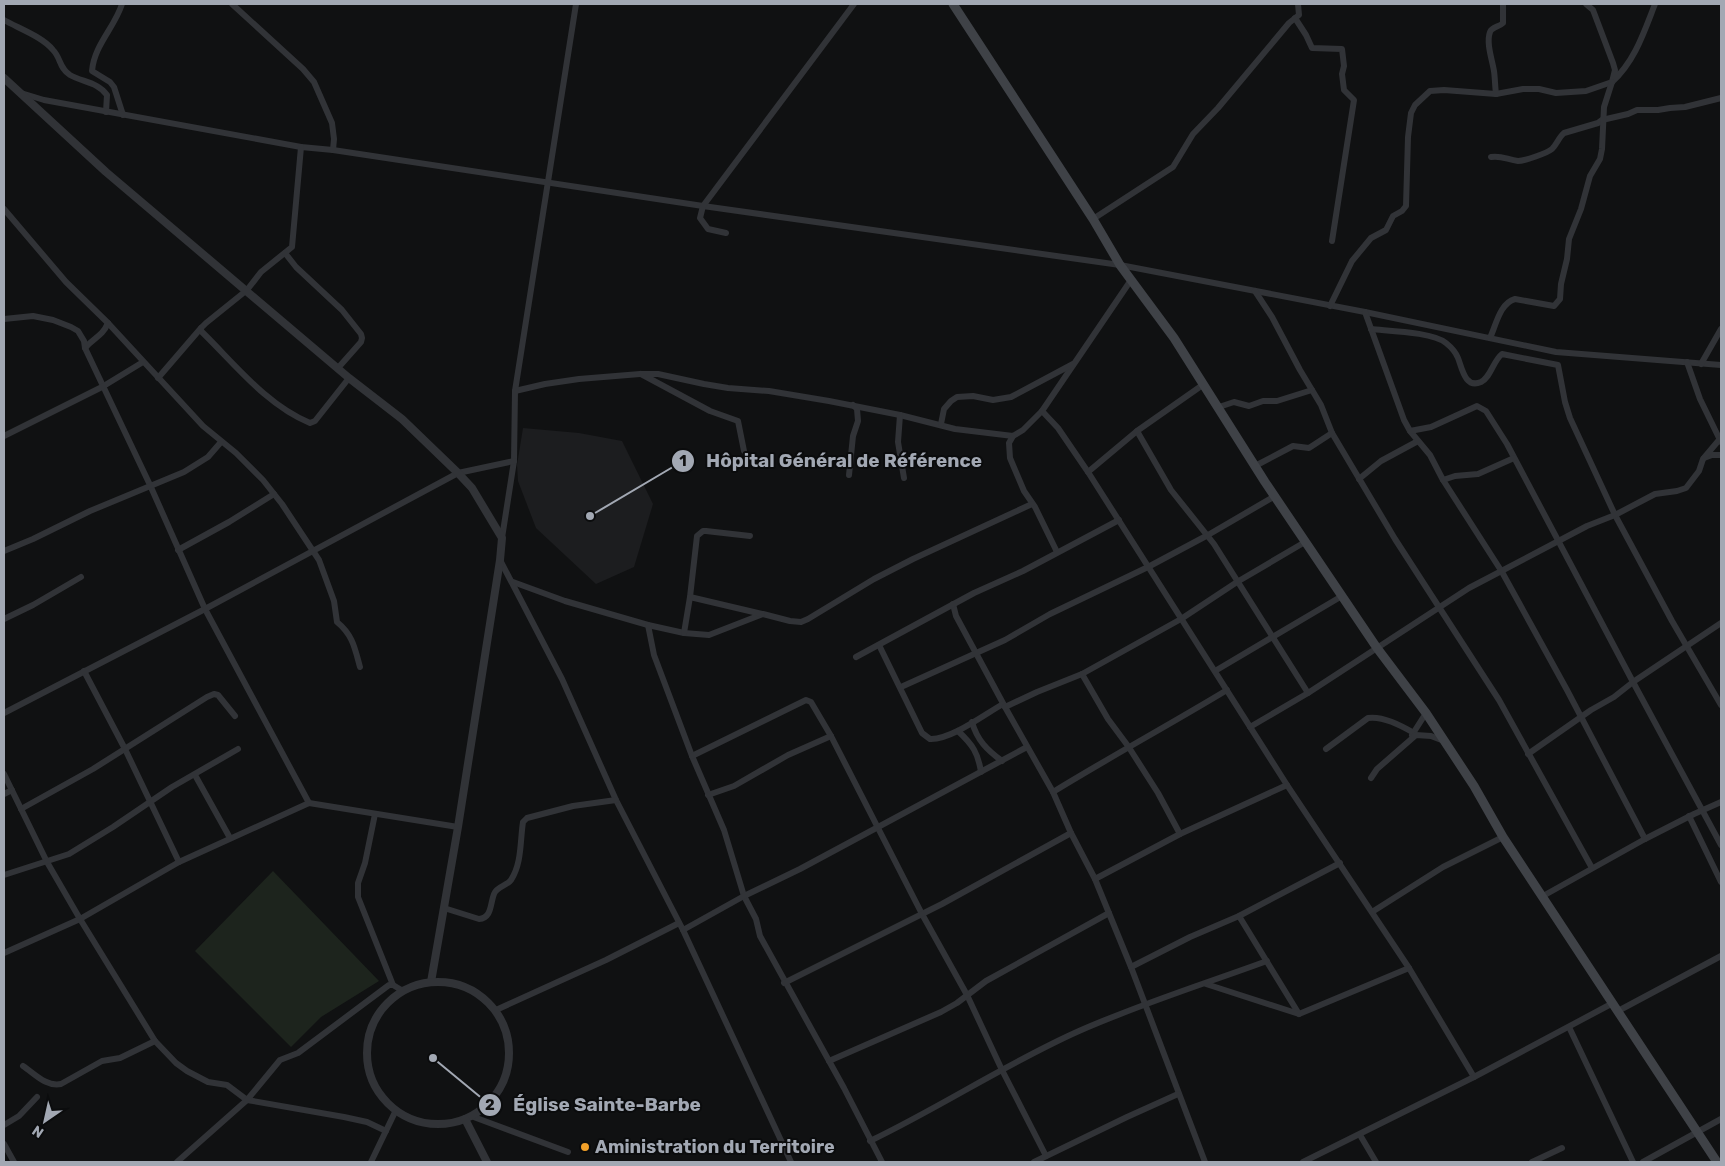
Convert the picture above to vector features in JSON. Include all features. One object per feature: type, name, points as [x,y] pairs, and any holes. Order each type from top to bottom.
[{"type":"main road","points":[[953,4],[1093,219],[1120,265],[1174,338],[1255,466],[1377,648],[1426,713],[1474,786],[1503,836],[1717,1162]]},
{"type":"street","points":[[122,4],[120,11],[103,39],[92,71],[110,82],[114,87],[123,115]]},
{"type":"street","points":[[232,4],[303,68],[314,82],[332,123],[333,150]]},
{"type":"street","points":[[431,982],[458,827],[500,560],[514,461],[515,391],[576,4]]},
{"type":"street","points":[[726,233],[708,229],[700,218],[703,206],[854,4]]},
{"type":"street","points":[[1093,219],[1172,167],[1193,134],[1205,124],[1289,23],[1300,14],[1298,4]]},
{"type":"street","points":[[1496,94],[1489,46],[1490,33],[1503,23],[1503,4]]},
{"type":"street","points":[[1490,338],[1506,303],[1510,300],[1514,299],[1554,306],[1560,299],[1569,239],[1581,208],[1590,176],[1600,159],[1604,107],[1615,70],[1592,10],[1586,4]]},
{"type":"street","points":[[1330,306],[1352,261],[1371,238],[1386,230],[1393,216],[1402,211],[1406,206],[1408,137],[1411,113],[1415,105],[1430,91],[1496,94],[1523,89],[1556,92],[1586,91],[1612,82],[1623,72],[1641,41],[1655,4]]},
{"type":"street","points":[[1295,18],[1312,48],[1343,50],[1343,88],[1354,100],[1332,241]]},
{"type":"street","points":[[4,20],[48,45],[57,55],[62,68],[70,75],[97,86],[105,92],[106,112]]},
{"type":"street","points":[[4,78],[106,172],[349,378],[402,419],[458,472],[472,488],[502,538]]},
{"type":"street","points":[[18,92],[44,100],[301,147],[333,150],[703,206],[1120,265],[1365,312],[1556,352],[1721,365]]},
{"type":"street","points":[[1491,157],[1500,155],[1511,159],[1524,160],[1552,148],[1564,133],[1602,120],[1638,110],[1686,108],[1721,98]]},
{"type":"street","points":[[158,378],[201,328],[246,290],[261,272],[292,247],[301,147]]},
{"type":"street","points":[[4,209],[66,282],[108,323],[202,426],[248,464],[274,494],[319,560],[334,601],[337,622],[349,633],[360,668]]},
{"type":"street","points":[[285,254],[296,267],[342,310],[361,334],[360,342],[338,368]]},
{"type":"street","points":[[1057,552],[1024,491],[1010,458],[1009,442],[1012,436],[1023,430],[1042,410],[1131,280]]},
{"type":"street","points":[[1255,291],[1272,316],[1321,405],[1332,433],[1395,539],[1499,700],[1592,868]]},
{"type":"street","points":[[1365,312],[1410,431],[1430,455],[1443,480],[1502,572],[1645,838]]},
{"type":"street","points":[[4,319],[33,316],[53,320],[71,327],[78,332],[84,341],[84,348],[150,485],[205,609],[309,803]]},
{"type":"street","points":[[84,348],[103,334],[108,323]]},
{"type":"street","points":[[201,328],[201,331],[250,381],[278,404],[310,423],[315,421],[349,378]]},
{"type":"street","points":[[1701,364],[1721,329]]},
{"type":"street","points":[[1371,330],[1406,332],[1437,338],[1445,342],[1457,356],[1465,377],[1471,382],[1482,382],[1493,364],[1502,354],[1558,365]]},
{"type":"street","points":[[1556,352],[1565,402],[1570,418],[1615,516],[1672,621],[1721,705]]},
{"type":"street","points":[[4,436],[102,387],[143,362]]},
{"type":"street","points":[[1250,727],[1308,693],[1469,588],[1587,526],[1615,516],[1655,494],[1677,492],[1686,488],[1698,471],[1703,459],[1720,442],[1700,399],[1686,362]]},
{"type":"street","points":[[941,424],[944,409],[956,397],[973,396],[993,400],[1011,398],[1074,364]]},
{"type":"street","points":[[515,391],[545,384],[640,374],[658,374],[728,388],[769,391],[853,405],[900,414],[955,429],[1012,436]]},
{"type":"street","points":[[640,374],[710,411],[738,422],[744,451]]},
{"type":"street","points":[[1088,472],[1137,431],[1204,384]]},
{"type":"street","points":[[1219,407],[1234,402],[1249,406],[1263,401],[1277,401],[1312,390]]},
{"type":"street","points":[[849,475],[853,436],[858,420],[857,409],[853,405]]},
{"type":"street","points":[[1410,431],[1431,428],[1470,409],[1480,407],[1488,414],[1507,444],[1721,845]]},
{"type":"street","points":[[1042,410],[1058,428],[1088,472],[1287,785],[1409,968],[1474,1077]]},
{"type":"street","points":[[900,414],[898,442],[904,478]]},
{"type":"street","points":[[1137,431],[1172,490],[1208,535],[1308,693]]},
{"type":"street","points":[[1255,466],[1293,446],[1309,448],[1332,433]]},
{"type":"street","points":[[1359,479],[1381,461],[1418,440]]},
{"type":"street","points":[[4,551],[150,485],[184,472],[208,456],[221,442]]},
{"type":"street","points":[[1703,459],[1712,455],[1721,455]]},
{"type":"street","points":[[1443,480],[1455,476],[1478,474],[1514,458]]},
{"type":"street","points":[[4,713],[205,609],[458,472],[514,461]]},
{"type":"street","points":[[178,550],[229,522],[274,494]]},
{"type":"street","points":[[901,687],[1005,640],[1050,614],[1148,567],[1275,496]]},
{"type":"street","points":[[690,597],[801,622],[905,563],[1032,504]]},
{"type":"street","points":[[856,657],[974,593],[1023,571],[1119,520]]},
{"type":"street","points":[[684,632],[697,536],[702,531],[750,536]]},
{"type":"street","points":[[878,645],[901,687],[922,732],[930,739],[938,738],[958,731],[1004,705],[1082,674],[1181,619],[1237,582],[1305,542]]},
{"type":"street","points":[[500,560],[562,679],[616,800],[683,930],[791,1162]]},
{"type":"street","points":[[4,619],[33,605],[81,577]]},
{"type":"street","points":[[512,582],[564,601],[648,625],[684,632],[710,634],[764,614]]},
{"type":"street","points":[[1215,671],[1342,596]]},
{"type":"street","points":[[953,604],[956,616],[1053,792],[1071,833],[1095,879],[1131,967],[1205,1162]]},
{"type":"street","points":[[1528,754],[1721,623]]},
{"type":"street","points":[[648,625],[654,655],[692,756],[724,830],[744,896],[756,919],[760,936],[882,1162]]},
{"type":"street","points":[[84,671],[125,749],[179,862]]},
{"type":"street","points":[[1082,674],[1108,719],[1158,793],[1180,834]]},
{"type":"street","points":[[1053,792],[1128,746],[1172,723],[1227,690]]},
{"type":"street","points":[[21,809],[125,749],[206,697],[214,694],[221,698],[234,716]]},
{"type":"street","points":[[692,756],[806,700],[812,702],[832,736],[922,914],[967,995],[1002,1070],[1046,1156]]},
{"type":"street","points":[[1409,740],[1426,713]]},
{"type":"street","points":[[1326,749],[1368,718],[1376,717],[1414,733]]},
{"type":"street","points":[[972,722],[975,733],[986,750],[1002,762]]},
{"type":"street","points":[[958,731],[968,740],[978,756],[981,772]]},
{"type":"street","points":[[1371,778],[1374,772],[1416,735],[1437,738],[1445,742]]},
{"type":"street","points":[[708,795],[734,786],[788,755],[832,736]]},
{"type":"street","points":[[683,930],[744,896],[800,869],[1002,762],[1027,747]]},
{"type":"street","points":[[4,876],[69,854],[238,749]]},
{"type":"street","points":[[4,774],[47,862],[80,919],[155,1041],[176,1063],[208,1082],[227,1085],[247,1100],[368,1122],[386,1131]]},
{"type":"street","points":[[196,775],[230,838]]},
{"type":"street","points":[[1095,879],[1180,834],[1287,785]]},
{"type":"street","points":[[4,794],[12,790]]},
{"type":"street","points":[[444,908],[479,918],[484,918],[487,915],[494,893],[498,888],[510,882],[517,868],[523,822],[527,818],[573,806],[616,800]]},
{"type":"street","points":[[1543,896],[1645,838],[1721,802]]},
{"type":"street","points":[[4,953],[80,919],[179,862],[309,803],[458,827]]},
{"type":"street","points":[[375,814],[366,863],[358,883],[358,897],[392,985],[403,991]]},
{"type":"street","points":[[1689,816],[1721,882]]},
{"type":"street","points":[[784,983],[922,914],[1071,833]]},
{"type":"street","points":[[1372,912],[1443,868],[1503,836]]},
{"type":"street","points":[[1131,967],[1190,937],[1239,916],[1340,863]]},
{"type":"street","points":[[829,1061],[957,1004],[986,981],[1109,913]]},
{"type":"street","points":[[1239,916],[1299,1014]]},
{"type":"street","points":[[496,1010],[606,960],[679,923]]},
{"type":"street","points":[[1303,1162],[1360,1135],[1569,1027],[1721,956]]},
{"type":"street","points":[[870,1141],[1079,1031],[1145,1004],[1267,961]]},
{"type":"street","points":[[1206,984],[1299,1014],[1409,968]]},
{"type":"street","points":[[431,982],[456,984],[478,994],[496,1010],[507,1032],[510,1057],[504,1081],[491,1101],[468,1118],[442,1124],[418,1121],[396,1110],[380,1093],[370,1072],[367,1048],[372,1025],[385,1005],[403,991],[431,982]]},
{"type":"street","points":[[177,1162],[247,1100],[280,1060],[298,1053],[388,986],[392,985]]},
{"type":"street","points":[[1569,1027],[1634,1162]]},
{"type":"street","points":[[23,1066],[46,1082],[54,1085],[61,1084],[102,1062],[120,1058],[155,1041]]},
{"type":"street","points":[[1034,1162],[1178,1094]]},
{"type":"street","points":[[4,1125],[19,1116],[37,1097]]},
{"type":"street","points":[[371,1162],[396,1110]]},
{"type":"street","points":[[468,1118],[568,1152]]},
{"type":"street","points":[[468,1118],[487,1162]]},
{"type":"street","points":[[1643,1162],[1721,1119]]},
{"type":"street","points":[[1360,1135],[1376,1162]]},
{"type":"street","points":[[4,1144],[14,1162]]},
{"type":"street","points":[[1532,1162],[1562,1148]]},
{"type":"shaded area","points":[[523,428],[579,433],[622,441],[653,504],[634,567],[596,584],[536,528],[518,481],[517,465]]},
{"type":"shaded area","points":[[273,871],[379,981],[321,1017],[291,1047],[195,951]]},
{"type":"place","name":"Hôpital Général de Référence","points":[[590,516]]},
{"type":"place","name":"Église Sainte-Barbe","points":[[433,1058]]},
{"type":"place","name":"Aministration du Territoire","points":[[585,1147]]}]
